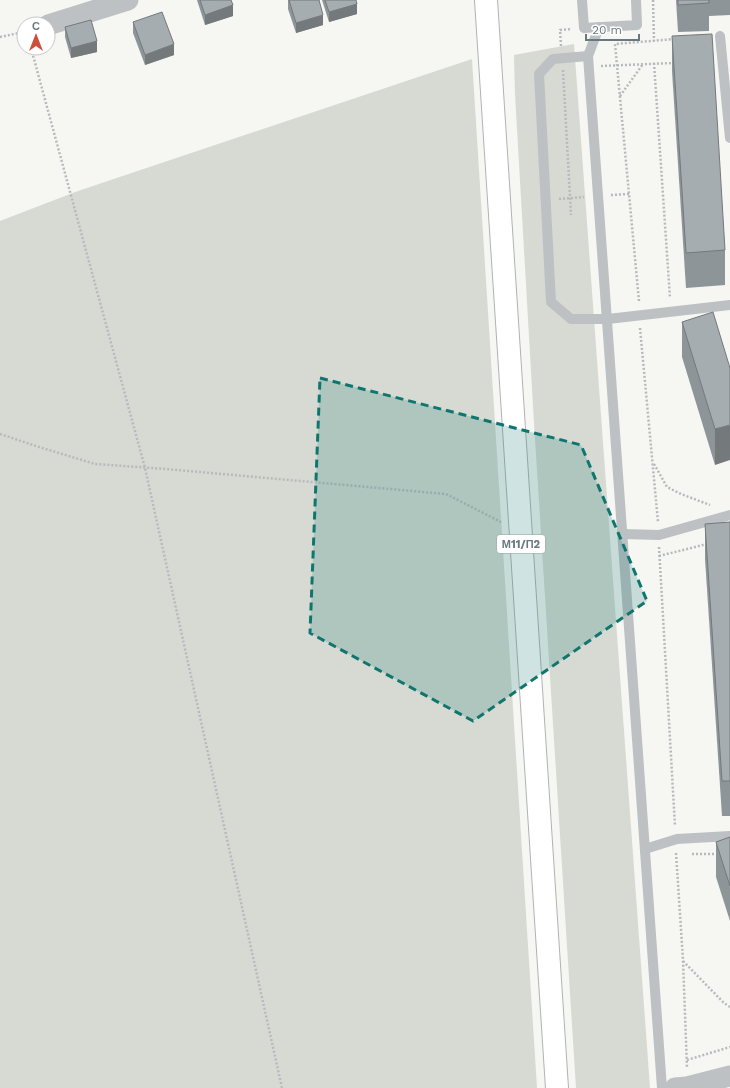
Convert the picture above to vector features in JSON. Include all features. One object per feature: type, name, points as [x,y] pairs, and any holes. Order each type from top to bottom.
[{"type":"highway","name":"М11/П2","points":[[486,0],[557,1088]]},
{"type":"street","points":[[56,22],[128,0]]},
{"type":"street","points":[[681,1087],[730,1076]]},
{"type":"lane","points":[[582,0],[584,28],[637,25],[636,0]]},
{"type":"lane","points":[[598,27],[588,56],[590,67],[662,1088]]},
{"type":"lane","points":[[720,36],[730,138]]},
{"type":"lane","points":[[588,56],[553,59],[539,74],[551,302],[571,319],[608,319],[730,305]]},
{"type":"lane","points":[[623,534],[659,535],[730,515]]},
{"type":"lane","points":[[645,849],[676,839],[730,836]]},
{"type":"path","points":[[653,0],[654,41]]},
{"type":"path","points":[[571,215],[560,30],[584,28]]},
{"type":"path","points":[[0,37],[16,34]]},
{"type":"path","points":[[676,39],[615,44],[639,303],[638,315],[659,535],[687,1060],[681,1087]]},
{"type":"path","points":[[33,56],[144,468],[282,1088]]},
{"type":"path","points":[[590,67],[677,62]]},
{"type":"path","points":[[654,63],[670,300]]},
{"type":"path","points":[[620,96],[644,64]]},
{"type":"path","points":[[0,434],[96,464],[446,494],[521,533]]},
{"type":"path","points":[[653,462],[667,487],[710,505]]},
{"type":"path","points":[[659,556],[709,543]]},
{"type":"path","points":[[676,854],[683,854]]},
{"type":"path","points":[[691,854],[722,854]]},
{"type":"path","points":[[682,960],[724,1003],[730,1007]]},
{"type":"path","points":[[687,1060],[730,1047]]},
{"type":"highlighted area","points":[[320,378],[581,445],[647,601],[473,721],[310,633]]},
{"type":"shaded area","points":[[574,44],[650,1088],[576,1088],[534,423],[514,55]]},
{"type":"shaded area","points":[[472,59],[537,1088],[0,1088],[0,221],[78,191]]},
{"type":"building","points":[[200,0],[231,0],[233,5],[205,15]]},
{"type":"building","points":[[289,0],[319,0],[323,15],[296,23]]},
{"type":"building","points":[[325,0],[356,0],[357,4],[329,12]]},
{"type":"building","points":[[678,0],[709,0],[709,3],[678,5]]},
{"type":"building","points":[[162,12],[174,44],[145,55],[133,22]]},
{"type":"building","points":[[91,20],[97,41],[71,48],[65,27]]},
{"type":"building","points":[[712,34],[725,250],[686,253],[672,36]]},
{"type":"building","points":[[713,312],[730,368],[730,425],[715,429],[682,322]]},
{"type":"building","points":[[730,522],[730,781],[722,781],[705,524]]},
{"type":"building","points":[[730,837],[730,886],[716,842]]}]
